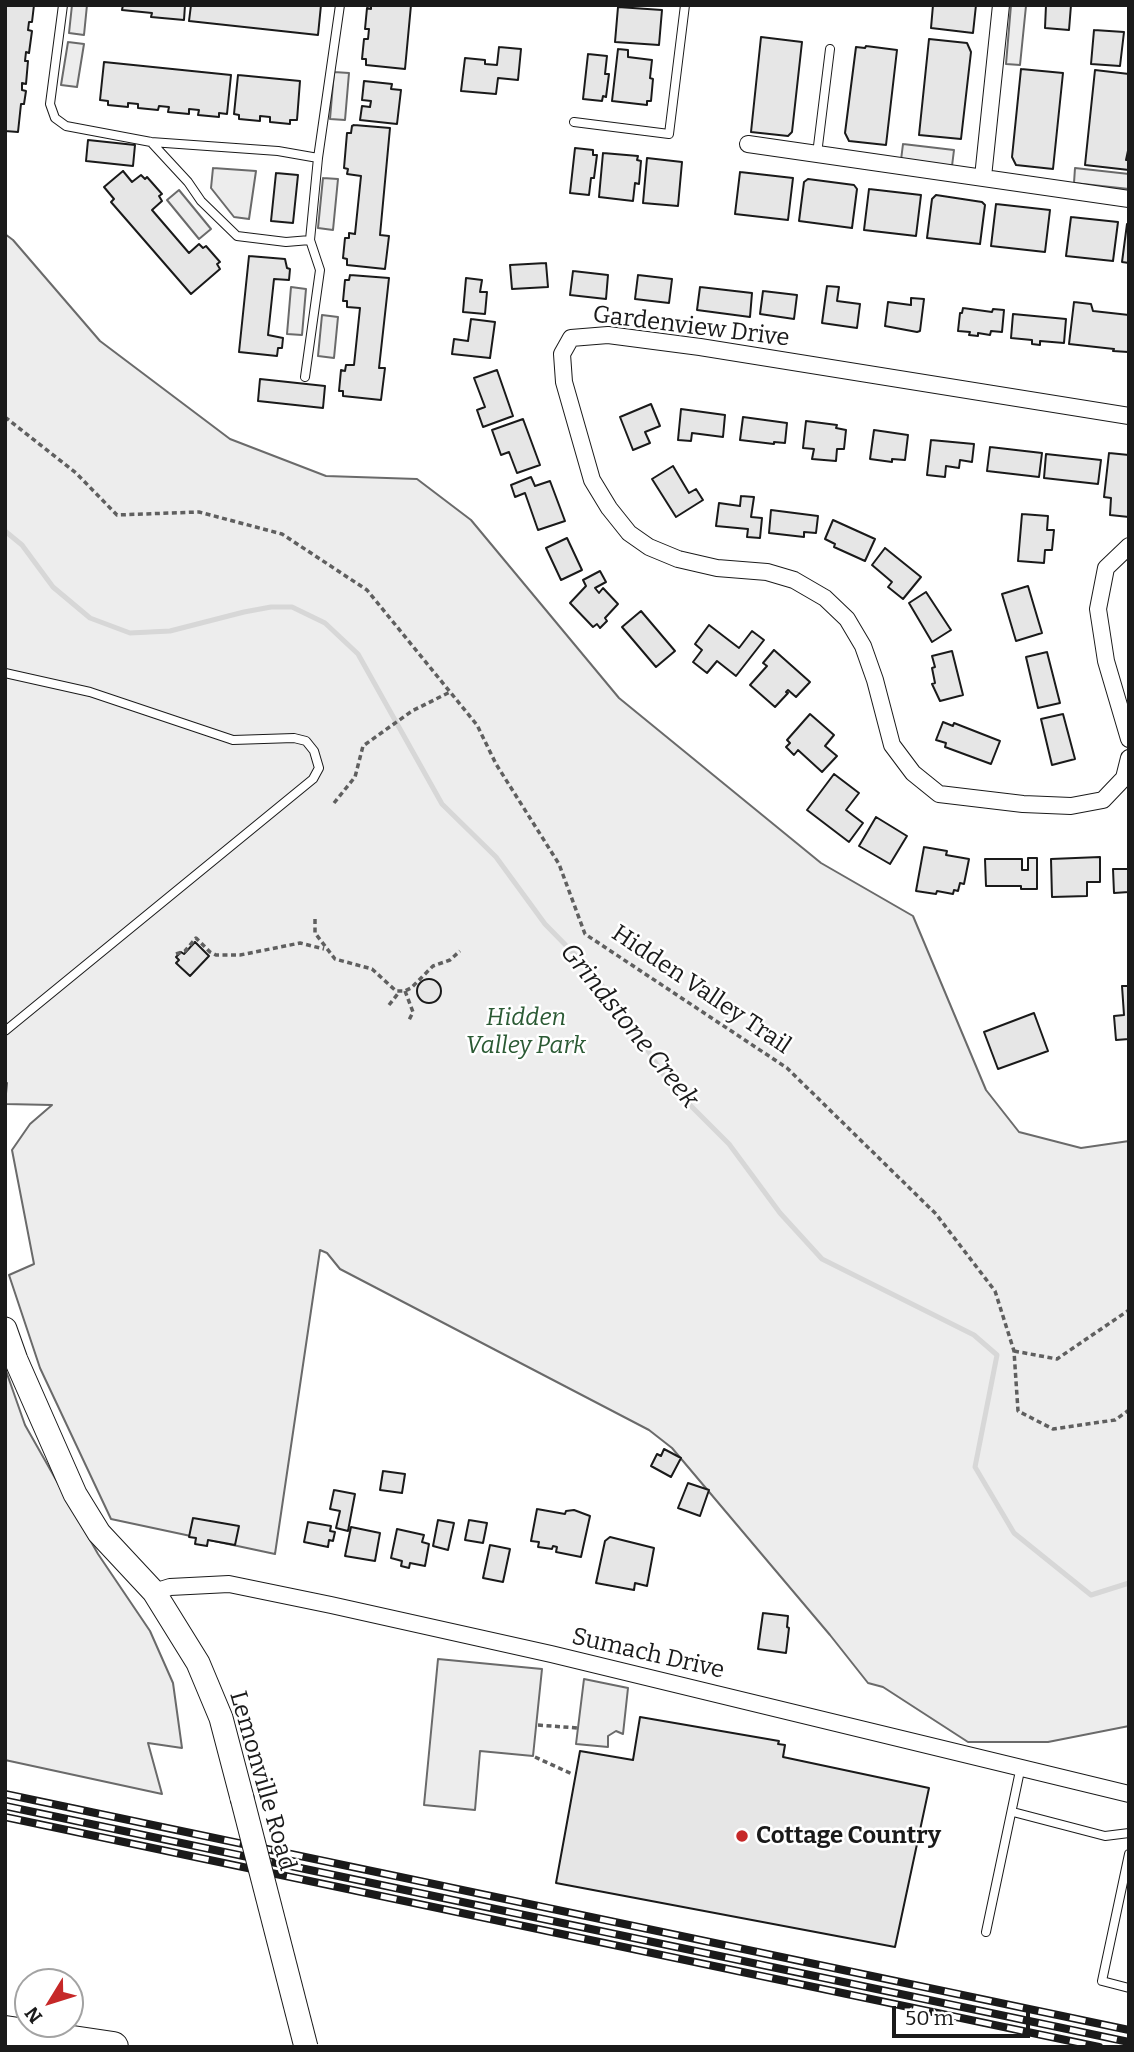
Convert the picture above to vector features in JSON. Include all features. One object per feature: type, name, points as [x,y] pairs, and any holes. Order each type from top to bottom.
[{"type":"highway","points":[[5,2031],[113,2047]]},
{"type":"street","points":[[983,177],[1001,5]]},
{"type":"street","points":[[748,144],[1129,199]]},
{"type":"street","name":"Gardenview Drive","points":[[1129,416],[700,347],[608,335],[571,338],[562,354],[564,382],[592,480],[629,533],[649,547],[678,559],[717,568],[767,572],[794,580],[825,597],[847,620],[863,646],[892,745],[913,773],[939,794],[1035,805],[1070,806],[1103,800],[1125,778],[1129,758]]},
{"type":"street","points":[[1129,546],[1106,568],[1098,609],[1106,661],[1126,717],[1129,739]]},
{"type":"street","name":"Lemonville Road","points":[[5,1329],[75,1494],[99,1533],[154,1592],[198,1663],[221,1718],[306,2047]]},
{"type":"street","name":"Sumach Drive","points":[[154,1592],[170,1587],[229,1584],[551,1654],[1129,1794]]},
{"type":"lane","points":[[62,5],[50,104],[55,118],[66,127],[151,142],[278,151],[318,158]]},
{"type":"lane","points":[[305,377],[320,270],[310,240],[318,158],[340,5]]},
{"type":"lane","points":[[573,122],[668,134],[685,5]]},
{"type":"lane","points":[[817,154],[830,49]]},
{"type":"lane","points":[[151,142],[188,182],[201,201],[237,236],[286,242],[310,240]]},
{"type":"lane","points":[[5,673],[90,692],[233,740],[294,738],[306,741],[314,751],[319,768],[313,779],[5,1031]]},
{"type":"lane","points":[[986,1932],[1021,1766]]},
{"type":"lane","points":[[1013,1812],[1105,1836],[1129,1833]]},
{"type":"lane","points":[[1129,1854],[1102,1981],[1129,1988]]},
{"type":"path","name":"Hidden Valley Trail","points":[[5,417],[76,473],[117,515],[199,512],[282,534],[367,590],[477,725],[496,764],[559,864],[585,934],[787,1068],[936,1214],[995,1291],[1014,1351],[1018,1411],[1053,1429],[1115,1420],[1129,1410]]},
{"type":"path","points":[[334,803],[355,777],[363,746],[370,739],[412,711],[451,692]]},
{"type":"path","points":[[315,919],[315,933],[335,959],[372,970],[396,991],[403,991]]},
{"type":"path","points":[[176,954],[185,951],[196,938],[209,952],[216,955],[240,955],[300,943],[326,949]]},
{"type":"path","points":[[389,1005],[433,966],[450,960],[460,951]]},
{"type":"path","points":[[403,991],[413,1012],[408,1022]]},
{"type":"path","points":[[1014,1351],[1058,1359],[1129,1310]]},
{"type":"path","points":[[538,1725],[577,1728]]},
{"type":"path","points":[[535,1756],[572,1774]]},
{"type":"shaded area","points":[[72,5],[87,5],[84,35],[69,33]]},
{"type":"shaded area","points":[[1011,5],[1026,6],[1020,65],[1006,64]]},
{"type":"shaded area","points":[[68,42],[84,44],[77,87],[61,85]]},
{"type":"shaded area","points":[[334,72],[349,73],[345,120],[330,119]]},
{"type":"shaded area","points":[[903,144],[954,150],[952,166],[901,160]]},
{"type":"shaded area","points":[[213,168],[256,171],[249,219],[234,217],[211,188]]},
{"type":"shaded area","points":[[1075,168],[1129,174],[1129,189],[1074,183]]},
{"type":"shaded area","points":[[323,178],[338,179],[333,230],[318,228]]},
{"type":"shaded area","points":[[179,190],[211,229],[199,239],[167,200]]},
{"type":"shaded area","name":"Hidden Valley Park","points":[[5,234],[100,341],[230,439],[326,476],[417,479],[471,520],[619,698],[821,863],[913,916],[986,1090],[1019,1132],[1081,1148],[1129,1141],[1129,1726],[1048,1742],[968,1742],[883,1687],[868,1683],[672,1448],[649,1430],[340,1269],[327,1253],[320,1250],[275,1554],[111,1519],[40,1368],[9,1275],[34,1264],[12,1150],[30,1124],[52,1105],[5,1104]]},
{"type":"shaded area","points":[[291,287],[306,289],[302,335],[287,334]]},
{"type":"shaded area","points":[[322,315],[338,317],[334,358],[318,356]]},
{"type":"shaded area","points":[[5,1368],[25,1425],[98,1554],[150,1631],[173,1683],[182,1748],[148,1743],[162,1794],[5,1760]]},
{"type":"shaded area","points":[[438,1659],[542,1669],[533,1756],[480,1751],[475,1810],[424,1805]]},
{"type":"shaded area","points":[[584,1679],[628,1688],[623,1734],[616,1731],[608,1736],[608,1747],[576,1744]]},
{"type":"building","points":[[5,5],[34,5],[32,22],[29,22],[28,30],[32,31],[29,53],[26,52],[26,84],[22,83],[22,90],[26,91],[24,104],[21,104],[18,132],[5,131]]},
{"type":"building","points":[[123,5],[185,5],[184,20],[151,17],[152,13],[122,10]]},
{"type":"building","points":[[191,5],[321,5],[318,35],[189,21]]},
{"type":"building","points":[[371,5],[411,5],[405,69],[366,65],[366,59],[362,59],[364,39],[368,39],[369,29],[365,29],[367,8],[371,9]]},
{"type":"building","points":[[933,5],[976,5],[973,33],[931,28]]},
{"type":"building","points":[[1046,5],[1071,5],[1069,30],[1045,28]]},
{"type":"building","points":[[618,7],[662,10],[659,45],[615,42]]},
{"type":"building","points":[[1094,30],[1124,32],[1120,66],[1091,64]]},
{"type":"building","points":[[761,37],[802,42],[792,132],[788,136],[751,132]]},
{"type":"building","points":[[929,39],[967,43],[971,52],[961,139],[919,135]]},
{"type":"building","points":[[499,47],[521,49],[518,80],[498,78],[496,94],[461,91],[465,58],[485,60],[485,64],[497,65]]},
{"type":"building","points":[[856,47],[897,50],[886,145],[849,141],[845,133]]},
{"type":"building","points":[[618,49],[628,50],[628,57],[652,60],[651,101],[647,101],[647,105],[612,101]]},
{"type":"building","points":[[588,54],[607,56],[605,74],[609,74],[606,97],[603,96],[602,101],[583,99]]},
{"type":"building","points":[[104,62],[231,75],[227,114],[219,113],[219,117],[198,115],[199,110],[189,109],[189,114],[168,112],[169,107],[159,106],[158,110],[138,108],[138,104],[128,103],[128,107],[108,105],[108,101],[100,100]]},
{"type":"building","points":[[1021,69],[1063,73],[1053,169],[1016,165],[1012,157]]},
{"type":"building","points":[[1095,70],[1129,74],[1129,146],[1126,160],[1129,160],[1129,170],[1085,165]]},
{"type":"building","points":[[238,75],[300,81],[297,120],[290,120],[290,124],[270,122],[270,117],[260,116],[260,121],[239,119],[239,115],[234,114]]},
{"type":"building","points":[[364,81],[392,84],[391,89],[401,90],[397,124],[360,120],[362,106],[370,107],[371,101],[362,100]]},
{"type":"building","points":[[354,125],[390,128],[380,235],[389,236],[385,269],[347,265],[347,259],[343,258],[345,238],[349,238],[349,233],[355,234],[361,176],[347,174],[348,169],[344,168],[347,133],[351,133]]},
{"type":"building","points":[[88,140],[135,145],[133,166],[86,161]]},
{"type":"building","points":[[575,148],[593,150],[593,155],[597,155],[589,195],[570,193]]},
{"type":"building","points":[[603,153],[638,156],[637,160],[641,161],[639,184],[635,183],[633,201],[599,197]]},
{"type":"building","points":[[647,158],[682,162],[678,206],[643,203]]},
{"type":"building","points":[[123,171],[132,182],[141,175],[145,179],[147,177],[162,194],[159,196],[162,201],[152,210],[189,253],[199,244],[203,248],[206,246],[220,262],[217,264],[220,269],[191,294],[111,202],[114,199],[104,187]]},
{"type":"building","points":[[740,172],[793,178],[788,220],[735,214]]},
{"type":"building","points":[[276,173],[298,175],[293,223],[271,221]]},
{"type":"building","points":[[808,179],[854,185],[857,189],[852,228],[799,221],[804,182]]},
{"type":"building","points":[[869,189],[921,195],[916,236],[864,230]]},
{"type":"building","points":[[936,195],[982,202],[985,205],[980,244],[927,238],[932,199]]},
{"type":"building","points":[[996,204],[1050,210],[1045,252],[991,246]]},
{"type":"building","points":[[1071,217],[1118,222],[1113,261],[1066,256]]},
{"type":"building","points":[[1129,224],[1129,263],[1122,262]]},
{"type":"building","points":[[249,256],[285,259],[287,268],[290,269],[289,280],[274,279],[268,335],[283,338],[282,348],[278,348],[277,356],[239,352]]},
{"type":"building","points":[[546,263],[548,287],[512,289],[510,265]]},
{"type":"building","points":[[573,271],[608,275],[606,299],[570,295]]},
{"type":"building","points":[[350,275],[389,278],[379,368],[385,368],[381,400],[343,396],[343,391],[339,391],[341,370],[345,371],[346,365],[354,365],[360,308],[347,307],[347,301],[343,301],[345,280],[349,280]]},
{"type":"building","points":[[638,275],[672,279],[669,303],[635,299]]},
{"type":"building","points":[[466,278],[482,280],[480,292],[487,292],[485,314],[463,312]]},
{"type":"building","points":[[827,286],[839,287],[837,301],[860,304],[857,328],[822,323]]},
{"type":"building","points":[[700,287],[752,293],[750,317],[697,310]]},
{"type":"building","points":[[763,291],[797,295],[794,319],[760,314]]},
{"type":"building","points":[[911,298],[924,299],[920,331],[885,326],[888,302],[911,305]]},
{"type":"building","points":[[1074,302],[1091,304],[1093,311],[1129,315],[1128,352],[1069,344]]},
{"type":"building","points":[[963,308],[992,312],[993,309],[1004,310],[1002,332],[991,331],[990,335],[978,333],[978,336],[958,331]]},
{"type":"building","points":[[1013,314],[1066,319],[1064,343],[1040,341],[1040,345],[1032,344],[1032,340],[1011,338]]},
{"type":"building","points":[[471,319],[495,322],[490,358],[452,354],[454,339],[468,341]]},
{"type":"building","points":[[497,370],[513,416],[483,427],[477,410],[485,407],[474,378]]},
{"type":"building","points":[[260,379],[325,386],[323,408],[258,401]]},
{"type":"building","points":[[651,404],[660,426],[645,432],[650,443],[633,450],[620,417]]},
{"type":"building","points":[[681,409],[725,415],[723,437],[692,433],[691,441],[678,440]]},
{"type":"building","points":[[743,417],[787,423],[785,443],[740,440]]},
{"type":"building","points":[[523,419],[540,465],[517,473],[509,452],[501,455],[492,430]]},
{"type":"building","points":[[806,421],[837,425],[836,428],[846,430],[844,449],[837,449],[836,461],[812,459],[814,449],[803,448]]},
{"type":"building","points":[[874,430],[908,435],[905,460],[892,459],[892,462],[870,459]]},
{"type":"building","points":[[931,440],[974,444],[972,462],[960,460],[959,468],[946,466],[945,477],[927,475]]},
{"type":"building","points":[[990,447],[1042,453],[1039,477],[987,471]]},
{"type":"building","points":[[1109,453],[1129,455],[1129,517],[1110,515],[1111,498],[1104,497]]},
{"type":"building","points":[[1046,454],[1101,460],[1098,484],[1044,478]]},
{"type":"building","points":[[673,466],[689,493],[696,489],[703,500],[676,517],[652,479]]},
{"type":"building","points":[[531,477],[535,486],[550,481],[565,521],[538,530],[525,493],[515,497],[511,485]]},
{"type":"building","points":[[741,496],[754,497],[751,517],[762,518],[760,538],[747,537],[748,529],[716,526],[719,503],[740,506]]},
{"type":"building","points":[[771,510],[818,516],[816,533],[804,532],[804,537],[769,533]]},
{"type":"building","points":[[1022,514],[1048,516],[1047,530],[1054,530],[1052,550],[1045,550],[1044,563],[1018,561]]},
{"type":"building","points":[[833,520],[875,539],[865,561],[834,547],[835,544],[825,539]]},
{"type":"building","points":[[567,538],[582,570],[561,580],[546,548]]},
{"type":"building","points":[[885,548],[921,577],[903,599],[888,587],[892,582],[872,565]]},
{"type":"building","points":[[600,571],[606,582],[595,588],[599,593],[603,588],[618,604],[600,628],[597,624],[593,627],[570,603],[586,586],[583,580]]},
{"type":"building","points":[[1028,586],[1042,633],[1016,641],[1002,594]]},
{"type":"building","points":[[926,592],[951,630],[932,642],[909,603]]},
{"type":"building","points":[[641,611],[675,651],[656,667],[622,627]]},
{"type":"building","points":[[709,625],[739,648],[752,631],[764,640],[736,676],[717,661],[707,673],[693,662],[702,650],[695,644]]},
{"type":"building","points":[[774,650],[810,682],[796,697],[788,690],[775,707],[750,685],[767,666],[763,663]]},
{"type":"building","points":[[952,651],[963,695],[940,701],[932,684],[935,683],[932,668],[935,667],[932,656]]},
{"type":"building","points":[[1047,652],[1060,703],[1038,708],[1026,657]]},
{"type":"building","points":[[810,714],[834,735],[825,746],[837,756],[822,772],[798,750],[794,755],[786,747],[790,743],[787,740]]},
{"type":"building","points":[[1063,714],[1075,759],[1052,765],[1041,719]]},
{"type":"building","points":[[943,722],[953,726],[954,723],[1000,741],[991,764],[945,747],[946,743],[936,740]]},
{"type":"building","points":[[834,774],[859,793],[846,810],[863,823],[849,842],[807,810]]},
{"type":"building","points":[[876,817],[907,836],[890,864],[859,846]]},
{"type":"building","points":[[924,847],[969,859],[964,884],[960,883],[958,891],[954,890],[953,894],[937,891],[936,894],[916,891]]},
{"type":"building","points":[[1100,857],[1100,882],[1087,882],[1087,896],[1052,897],[1051,859]]},
{"type":"building","points":[[1028,858],[1037,858],[1037,889],[986,886],[985,859],[1022,859],[1022,870],[1028,870]]},
{"type":"building","points":[[1113,869],[1129,869],[1129,892],[1114,893]]},
{"type":"building","points":[[195,942],[209,956],[190,976],[176,963],[179,960],[176,957],[181,952],[184,954]]},
{"type":"building","points":[[429,979],[438,982],[441,991],[438,1000],[429,1003],[420,1000],[417,991],[420,982]]},
{"type":"building","points":[[1122,986],[1129,986],[1129,1039],[1116,1040],[1114,1016],[1124,1015]]},
{"type":"building","points":[[1034,1013],[1048,1051],[998,1069],[984,1032]]},
{"type":"building","points":[[664,1449],[681,1458],[671,1477],[651,1466],[657,1454],[661,1456]]},
{"type":"building","points":[[383,1471],[405,1474],[402,1493],[380,1490]]},
{"type":"building","points":[[688,1483],[709,1490],[700,1516],[678,1508]]},
{"type":"building","points":[[334,1490],[355,1494],[348,1531],[336,1528],[340,1511],[330,1509]]},
{"type":"building","points":[[537,1509],[565,1514],[566,1511],[574,1510],[590,1516],[581,1557],[556,1552],[557,1547],[553,1546],[552,1549],[538,1547],[539,1542],[531,1541]]},
{"type":"building","points":[[193,1518],[239,1526],[235,1545],[208,1540],[207,1546],[195,1544],[196,1538],[189,1537]]},
{"type":"building","points":[[438,1520],[454,1523],[448,1550],[433,1546]]},
{"type":"building","points":[[469,1520],[487,1523],[483,1543],[465,1540]]},
{"type":"building","points":[[308,1522],[331,1526],[330,1531],[335,1532],[328,1547],[304,1542]]},
{"type":"building","points":[[351,1527],[380,1533],[375,1561],[345,1556]]},
{"type":"building","points":[[397,1529],[424,1535],[422,1542],[429,1544],[425,1566],[410,1563],[409,1568],[401,1566],[402,1561],[391,1558]]},
{"type":"building","points":[[610,1537],[654,1548],[647,1586],[635,1583],[634,1590],[596,1583],[605,1541]]},
{"type":"building","points":[[490,1545],[510,1549],[503,1582],[483,1578]]},
{"type":"building","points":[[763,1613],[788,1616],[786,1653],[758,1649]]},
{"type":"building","name":"Cottage Country","points":[[640,1717],[779,1741],[778,1744],[785,1745],[783,1757],[929,1788],[895,1947],[556,1883],[580,1751],[633,1760]]},
{"type":"waterway","name":"Grindstone Creek","points":[[5,531],[22,545],[53,587],[90,618],[130,633],[170,631],[271,607],[292,607],[325,623],[358,654],[442,804],[496,857],[545,924],[590,970],[627,1018],[670,1085],[729,1144],[780,1213],[822,1259],[974,1335],[997,1355],[975,1467],[1014,1533],[1091,1595],[1129,1583]]},
{"type":"railway","points":[[5,1794],[1129,2030]]},
{"type":"railway","points":[[5,1806],[1129,2042]]},
{"type":"railway","points":[[5,1817],[1099,2047]]},
{"type":"place","name":"Cottage Country","points":[[742,1836]]}]
